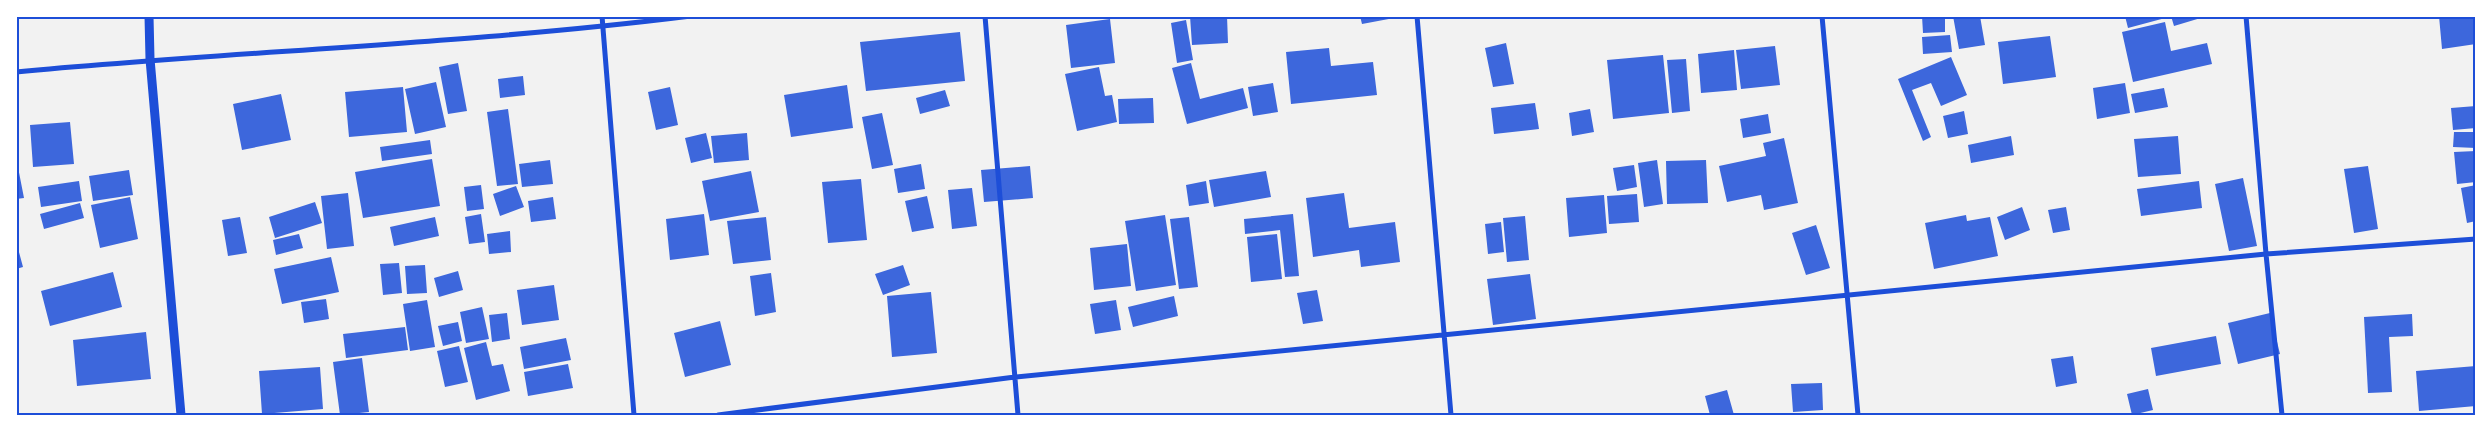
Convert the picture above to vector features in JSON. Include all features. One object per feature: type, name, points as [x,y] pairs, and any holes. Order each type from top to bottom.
[{"type":"street","points":[[149,16],[150,59],[180,415]]},
{"type":"street","points":[[602,16],[634,415]]},
{"type":"street","points":[[16,72],[150,59],[602,27],[692,16]]},
{"type":"street","points":[[984,16],[1018,415]]},
{"type":"street","points":[[1417,16],[1443,335],[1452,415]]},
{"type":"street","points":[[1822,16],[1845,295],[1858,415]]},
{"type":"street","points":[[2246,16],[2282,415]]},
{"type":"street","points":[[718,415],[1014,377],[2266,254],[2476,238]]},
{"type":"building","points":[[1190,16],[1227,16],[1228,43],[1192,45]]},
{"type":"building","points":[[1360,16],[1393,16],[1394,18],[1362,24]]},
{"type":"building","points":[[1922,16],[1945,16],[1945,32],[1923,33]]},
{"type":"building","points":[[1953,16],[1980,16],[1985,45],[1959,49]]},
{"type":"building","points":[[2125,16],[2169,16],[2169,17],[2128,28]]},
{"type":"building","points":[[2171,16],[2204,16],[2204,17],[2174,26]]},
{"type":"building","points":[[2439,16],[2476,16],[2476,44],[2442,49]]},
{"type":"building","points":[[1110,19],[1115,63],[1071,68],[1066,25]]},
{"type":"building","points":[[1186,20],[1193,60],[1177,63],[1171,23]]},
{"type":"building","points":[[2165,22],[2171,51],[2207,43],[2212,64],[2133,82],[2122,32]]},
{"type":"building","points":[[960,32],[965,81],[866,91],[860,42]]},
{"type":"building","points":[[1950,35],[1952,52],[1923,54],[1922,37]]},
{"type":"building","points":[[2050,36],[2056,77],[2003,84],[1998,42]]},
{"type":"building","points":[[1506,43],[1514,84],[1493,87],[1485,48]]},
{"type":"building","points":[[1775,46],[1780,85],[1741,89],[1736,50]]},
{"type":"building","points":[[1329,48],[1331,66],[1373,62],[1377,95],[1291,104],[1286,52]]},
{"type":"building","points":[[1734,50],[1737,90],[1701,93],[1698,54]]},
{"type":"building","points":[[1663,55],[1669,113],[1613,119],[1607,60]]},
{"type":"building","points":[[1951,57],[1967,95],[1941,106],[1931,83],[1912,90],[1931,137],[1923,141],[1898,79]]},
{"type":"building","points":[[1686,59],[1690,111],[1672,113],[1667,60]]},
{"type":"building","points":[[458,63],[467,111],[448,114],[439,67]]},
{"type":"building","points":[[1191,63],[1200,99],[1243,88],[1248,108],[1187,124],[1172,68]]},
{"type":"building","points":[[1099,67],[1105,96],[1112,95],[1117,122],[1077,131],[1065,74]]},
{"type":"building","points":[[523,76],[525,95],[500,98],[498,79]]},
{"type":"building","points":[[436,82],[446,127],[415,134],[405,89]]},
{"type":"building","points":[[1273,83],[1278,112],[1253,116],[1248,87]]},
{"type":"building","points":[[2125,83],[2130,113],[2097,119],[2093,88]]},
{"type":"building","points":[[847,85],[853,128],[791,137],[784,95]]},
{"type":"building","points":[[403,87],[407,132],[349,137],[345,92]]},
{"type":"building","points":[[670,87],[678,125],[656,130],[648,92]]},
{"type":"building","points":[[2164,88],[2168,107],[2135,113],[2131,94]]},
{"type":"building","points":[[945,90],[950,106],[920,114],[916,98]]},
{"type":"building","points":[[281,94],[291,140],[242,150],[233,104]]},
{"type":"building","points":[[1153,98],[1154,123],[1119,124],[1118,99]]},
{"type":"building","points":[[1535,103],[1539,129],[1494,134],[1491,108]]},
{"type":"building","points":[[2476,106],[2476,128],[2453,130],[2451,108]]},
{"type":"building","points":[[508,109],[518,184],[497,186],[487,112]]},
{"type":"building","points":[[1590,109],[1594,132],[1572,136],[1569,113]]},
{"type":"building","points":[[1964,111],[1968,134],[1948,138],[1943,116]]},
{"type":"building","points":[[882,113],[893,165],[872,169],[862,117]]},
{"type":"building","points":[[1768,114],[1771,133],[1743,138],[1740,119]]},
{"type":"building","points":[[70,122],[74,164],[33,167],[30,125]]},
{"type":"building","points":[[2454,132],[2476,132],[2476,148],[2453,147]]},
{"type":"building","points":[[706,133],[712,158],[691,163],[685,138]]},
{"type":"building","points":[[747,133],[749,160],[714,163],[711,136]]},
{"type":"building","points":[[2011,136],[2014,155],[1971,163],[1968,145]]},
{"type":"building","points":[[2178,136],[2181,174],[2138,177],[2134,139]]},
{"type":"building","points":[[1784,138],[1798,203],[1764,210],[1761,195],[1727,202],[1719,166],[1766,156],[1763,143]]},
{"type":"building","points":[[430,140],[432,154],[382,161],[380,147]]},
{"type":"building","points":[[2476,151],[2476,182],[2457,184],[2454,152]]},
{"type":"building","points":[[16,157],[24,198],[16,199]]},
{"type":"building","points":[[432,159],[440,206],[363,218],[355,172]]},
{"type":"building","points":[[550,160],[553,184],[522,187],[519,164]]},
{"type":"building","points":[[1657,160],[1663,204],[1644,207],[1638,163]]},
{"type":"building","points":[[1706,160],[1708,203],[1667,204],[1666,161]]},
{"type":"building","points":[[921,164],[925,189],[898,193],[894,169]]},
{"type":"building","points":[[1634,165],[1637,187],[1617,191],[1613,168]]},
{"type":"building","points":[[1030,166],[1033,198],[984,202],[981,170]]},
{"type":"building","points":[[2368,166],[2378,229],[2354,233],[2344,169]]},
{"type":"building","points":[[129,170],[133,195],[93,201],[89,176]]},
{"type":"building","points":[[751,171],[759,212],[710,221],[702,181]]},
{"type":"building","points":[[1266,171],[1271,197],[1214,207],[1209,180]]},
{"type":"building","points":[[2243,178],[2257,246],[2229,251],[2215,184]]},
{"type":"building","points":[[861,179],[867,240],[828,243],[822,182]]},
{"type":"building","points":[[79,181],[82,201],[41,207],[38,187]]},
{"type":"building","points":[[1206,181],[1209,203],[1189,206],[1186,185]]},
{"type":"building","points":[[2199,181],[2202,208],[2141,216],[2137,189]]},
{"type":"building","points":[[481,185],[484,209],[467,211],[464,187]]},
{"type":"building","points":[[2476,185],[2476,221],[2467,223],[2461,188]]},
{"type":"building","points":[[516,186],[524,207],[500,216],[493,194]]},
{"type":"building","points":[[972,188],[977,226],[952,229],[948,190]]},
{"type":"building","points":[[348,193],[354,246],[327,249],[321,196]]},
{"type":"building","points":[[1344,193],[1349,228],[1395,222],[1400,262],[1361,267],[1359,250],[1313,257],[1306,198]]},
{"type":"building","points":[[1637,194],[1639,222],[1609,224],[1607,196]]},
{"type":"building","points":[[1604,195],[1607,233],[1569,237],[1566,198]]},
{"type":"building","points":[[927,196],[934,228],[912,232],[905,201]]},
{"type":"building","points":[[130,197],[138,239],[100,248],[91,205]]},
{"type":"building","points":[[553,197],[556,219],[531,222],[528,201]]},
{"type":"building","points":[[315,202],[322,223],[275,238],[269,217]]},
{"type":"building","points":[[80,203],[84,218],[44,229],[40,214]]},
{"type":"building","points":[[2022,207],[2030,230],[2005,240],[1997,217]]},
{"type":"building","points":[[2066,207],[2070,230],[2053,233],[2048,210]]},
{"type":"building","points":[[481,214],[485,242],[469,244],[465,217]]},
{"type":"building","points":[[704,214],[709,255],[670,260],[666,219]]},
{"type":"building","points":[[1293,214],[1299,276],[1285,277],[1280,230],[1245,234],[1244,219]]},
{"type":"building","points":[[1165,215],[1176,285],[1136,291],[1125,221]]},
{"type":"building","points":[[1966,215],[1967,221],[1990,217],[1998,256],[1934,269],[1925,223]]},
{"type":"building","points":[[1525,216],[1529,260],[1507,262],[1503,218]]},
{"type":"building","points":[[240,217],[247,253],[228,256],[222,220]]},
{"type":"building","points":[[435,217],[439,236],[394,246],[390,227]]},
{"type":"building","points":[[766,217],[771,260],[733,264],[727,221]]},
{"type":"building","points":[[1189,217],[1198,287],[1179,289],[1170,219]]},
{"type":"building","points":[[1501,222],[1504,252],[1488,254],[1485,224]]},
{"type":"building","points":[[1816,225],[1830,268],[1806,275],[1792,233]]},
{"type":"building","points":[[510,231],[511,252],[489,254],[487,234]]},
{"type":"building","points":[[299,234],[303,248],[276,255],[273,240]]},
{"type":"building","points":[[1277,234],[1282,279],[1251,282],[1247,237]]},
{"type":"building","points":[[16,241],[23,267],[16,269]]},
{"type":"building","points":[[1127,244],[1131,286],[1094,290],[1090,248]]},
{"type":"building","points":[[331,257],[339,292],[282,304],[274,269]]},
{"type":"building","points":[[399,263],[402,293],[383,295],[380,264]]},
{"type":"building","points":[[425,265],[427,293],[407,294],[405,266]]},
{"type":"building","points":[[903,265],[910,285],[883,295],[875,274]]},
{"type":"building","points":[[458,271],[463,290],[439,297],[434,278]]},
{"type":"building","points":[[113,272],[122,307],[50,326],[41,291]]},
{"type":"building","points":[[771,273],[776,312],[755,316],[750,276]]},
{"type":"building","points":[[1530,274],[1536,319],[1493,325],[1487,279]]},
{"type":"building","points":[[554,285],[559,320],[522,325],[517,290]]},
{"type":"building","points":[[1317,290],[1323,321],[1303,324],[1297,293]]},
{"type":"building","points":[[931,292],[937,353],[892,357],[887,296]]},
{"type":"building","points":[[1174,296],[1178,316],[1133,327],[1128,307]]},
{"type":"building","points":[[326,299],[329,319],[304,323],[301,302]]},
{"type":"building","points":[[427,300],[435,347],[410,351],[403,304]]},
{"type":"building","points":[[1116,300],[1121,330],[1095,334],[1090,304]]},
{"type":"building","points":[[482,307],[489,339],[466,343],[460,312]]},
{"type":"building","points":[[507,313],[510,339],[492,342],[489,315]]},
{"type":"building","points":[[2270,313],[2280,354],[2238,364],[2228,323]]},
{"type":"building","points":[[2412,314],[2413,336],[2389,337],[2392,392],[2368,393],[2364,317]]},
{"type":"building","points":[[720,321],[731,365],[685,377],[674,333]]},
{"type":"building","points":[[458,322],[462,341],[443,346],[438,326]]},
{"type":"building","points":[[405,327],[408,350],[346,358],[343,334]]},
{"type":"building","points":[[146,332],[151,379],[77,386],[73,340]]},
{"type":"building","points":[[2216,336],[2221,364],[2156,376],[2151,348]]},
{"type":"building","points":[[566,338],[571,360],[524,369],[520,347]]},
{"type":"building","points":[[486,342],[492,366],[503,364],[510,391],[476,400],[464,348]]},
{"type":"building","points":[[459,346],[468,382],[445,387],[437,351]]},
{"type":"building","points":[[2073,356],[2077,383],[2056,387],[2051,359]]},
{"type":"building","points":[[362,358],[369,412],[340,415],[333,362]]},
{"type":"building","points":[[568,364],[573,388],[528,396],[524,372]]},
{"type":"building","points":[[2476,366],[2476,406],[2419,411],[2416,371]]},
{"type":"building","points":[[320,367],[323,409],[262,414],[259,371]]},
{"type":"building","points":[[1822,383],[1823,410],[1793,412],[1791,384]]},
{"type":"building","points":[[2148,389],[2153,410],[2132,415],[2127,394]]},
{"type":"building","points":[[1727,390],[1734,415],[1710,415],[1705,396]]}]
